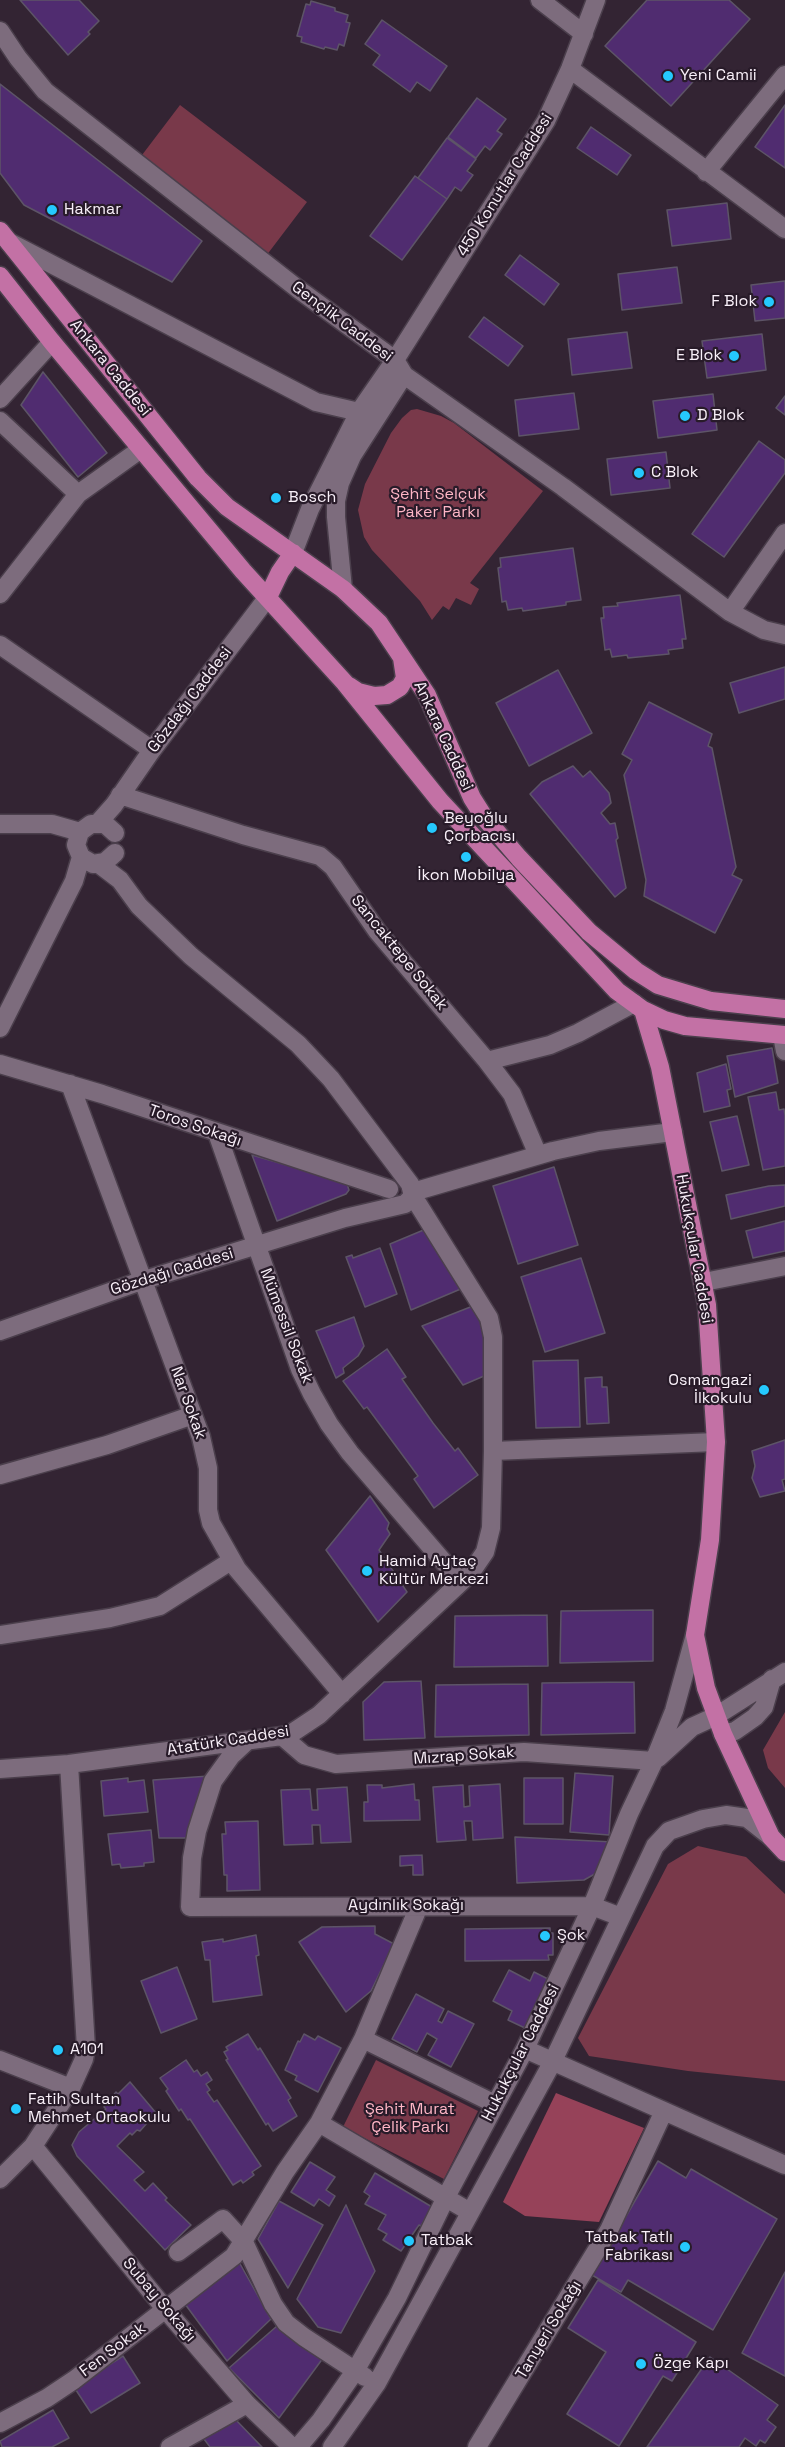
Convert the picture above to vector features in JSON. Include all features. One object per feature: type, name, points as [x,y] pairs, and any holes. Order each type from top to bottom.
[{"type":"main road","name":"Ankara Caddesi","points":[[5,236],[198,478],[227,507],[343,589],[379,623],[427,695],[472,798],[484,817],[589,932],[636,971],[658,984],[711,1001],[785,1009]]},
{"type":"main road","name":"Ankara Caddesi","points":[[0,276],[52,342],[243,571],[345,683],[440,801],[617,991],[664,1020],[685,1026],[784,1040]]},
{"type":"main road","points":[[268,597],[279,572],[294,553]]},
{"type":"main road","points":[[345,683],[358,692],[374,696],[387,695],[400,687],[405,678],[402,657]]},
{"type":"main road","name":"Hukukçular Caddesi","points":[[638,1006],[660,1067],[707,1305],[716,1442],[710,1540],[695,1635],[702,1670],[723,1734],[771,1837],[785,1852]]},
{"type":"street","points":[[540,0],[584,33]]},
{"type":"street","name":"450 Konutlar Caddesi","points":[[400,368],[546,121],[570,69],[596,0]]},
{"type":"street","name":"Gençlik Caddesi","points":[[0,31],[45,92],[400,368],[563,486],[730,612],[764,630],[785,635]]},
{"type":"street","points":[[570,69],[785,229]]},
{"type":"street","points":[[706,172],[785,75]]},
{"type":"street","points":[[5,236],[316,402],[359,412]]},
{"type":"street","points":[[0,399],[52,342]]},
{"type":"street","points":[[294,553],[310,509],[359,412],[400,368]]},
{"type":"street","points":[[343,589],[336,517],[336,501],[340,483],[352,456],[400,368]]},
{"type":"street","points":[[0,421],[78,494]]},
{"type":"street","points":[[0,594],[78,494],[141,449]]},
{"type":"street","points":[[730,612],[785,533]]},
{"type":"street","name":"Gözdağı Caddesi","points":[[80,832],[84,827],[98,823],[117,800],[268,597]]},
{"type":"street","points":[[0,645],[152,750]]},
{"type":"street","points":[[0,1028],[74,881],[91,862],[111,858],[115,853],[117,800]]},
{"type":"street","name":"Sancaktepe Sokak","points":[[117,800],[320,856],[333,867],[377,931],[513,1094],[538,1155]]},
{"type":"street","points":[[98,823],[115,833]]},
{"type":"street","points":[[0,824],[52,824],[80,832],[76,845],[91,862],[120,880],[139,906],[191,956],[298,1044],[331,1079],[369,1130],[401,1193]]},
{"type":"street","points":[[115,853],[120,880]]},
{"type":"street","points":[[487,1062],[550,1045],[638,1006]]},
{"type":"street","name":"Toros Sokağı","points":[[0,1064],[70,1084],[401,1193]]},
{"type":"street","name":"Nar Sokak","points":[[70,1084],[205,1450],[210,1522],[231,1561],[342,1694]]},
{"type":"street","name":"Gözdağı Caddesi","points":[[0,1331],[141,1281],[345,1218],[401,1193],[538,1155],[599,1141],[673,1132]]},
{"type":"street","name":"Mümessil Sokak","points":[[217,1133],[300,1369],[329,1424],[369,1478],[461,1582]]},
{"type":"street","name":"Atatürk Caddesi","points":[[0,1769],[69,1764],[247,1741],[282,1736],[301,1728],[342,1694],[461,1582],[486,1552],[491,1527],[493,1451],[493,1337],[489,1318],[465,1276],[430,1225],[401,1193]]},
{"type":"street","points":[[704,1282],[785,1266]]},
{"type":"street","points":[[0,1475],[107,1445],[193,1415]]},
{"type":"street","points":[[493,1451],[716,1442]]},
{"type":"street","points":[[0,1635],[100,1620],[159,1606],[231,1561]]},
{"type":"street","name":"Hukukçular Caddesi","points":[[298,2447],[321,2420],[355,2371],[397,2298],[446,2197],[525,2049],[592,1906],[629,1814],[654,1761],[674,1711],[695,1635]]},
{"type":"street","points":[[654,1761],[692,1727],[716,1716],[779,1675]]},
{"type":"street","points":[[723,1734],[735,1731],[755,1718],[764,1707],[779,1675]]},
{"type":"street","name":"Mızrap Sokak","points":[[282,1736],[304,1755],[336,1764],[524,1752],[654,1761]]},
{"type":"street","name":"Aydınlık Sokağı","points":[[247,1741],[231,1756],[213,1781],[196,1831],[190,1906],[592,1906],[621,1917]]},
{"type":"street","points":[[0,2179],[33,2146],[71,2088],[84,2059],[86,2048],[69,1764]]},
{"type":"street","name":"Hukukçular Caddesi","points":[[332,2447],[377,2383],[552,2063],[655,1846],[669,1831],[703,1819],[736,1815],[747,1818],[771,1837]]},
{"type":"street","name":"Fen Sokak","points":[[0,2423],[47,2398],[166,2310],[234,2256],[285,2172],[319,2123],[363,2039],[419,1906]]},
{"type":"street","points":[[363,2039],[495,2104]]},
{"type":"street","points":[[525,2049],[785,2165]]},
{"type":"street","points":[[0,2060],[71,2088]]},
{"type":"street","name":"Tanyeri Sokağı","points":[[477,2447],[609,2230],[663,2112]]},
{"type":"street","points":[[319,2123],[470,2212]]},
{"type":"street","name":"Subay Sokağı","points":[[33,2146],[166,2310],[247,2404],[292,2447]]},
{"type":"street","points":[[178,2253],[223,2219],[244,2242],[273,2304],[286,2323],[355,2371],[377,2383]]},
{"type":"street","points":[[170,2447],[247,2404]]},
{"type":"green space","points":[[180,105],[307,202],[266,256],[139,159]]},
{"type":"green space","name":"Şehit Selçuk Paker Parkı","points":[[417,409],[441,416],[454,423],[543,491],[470,583],[479,589],[471,605],[456,598],[449,610],[443,606],[432,620],[420,601],[372,550],[364,537],[358,510],[365,484],[391,433],[402,418],[411,410]]},
{"type":"green space","points":[[785,1712],[785,1788],[768,1768],[763,1750]]},
{"type":"green space","points":[[698,1846],[746,1857],[785,1894],[785,2081],[688,2071],[589,2056],[578,2038],[668,1864]]},
{"type":"green space","name":"Şehit Murat Çelik Parkı","points":[[376,2060],[478,2111],[444,2179],[343,2127]]},
{"type":"shaded area","points":[[556,2093],[644,2128],[599,2222],[525,2216],[503,2202]]},
{"type":"building","points":[[20,0],[79,0],[99,21],[88,32],[90,34],[68,55]]},
{"type":"building","name":"Yeni Camii","points":[[647,0],[729,0],[750,19],[671,106],[605,46]]},
{"type":"building","points":[[311,1],[335,8],[335,11],[348,15],[346,22],[350,23],[344,46],[339,44],[337,50],[325,47],[324,49],[301,42],[302,37],[297,36],[306,4],[310,5]]},
{"type":"building","points":[[382,20],[447,66],[430,91],[417,82],[410,92],[373,65],[380,55],[365,44]]},
{"type":"building","points":[[0,84],[202,241],[172,282],[24,205],[0,173]]},
{"type":"building","points":[[477,98],[506,119],[497,131],[502,134],[490,150],[485,146],[476,158],[448,137]]},
{"type":"building","points":[[785,105],[785,168],[755,147]]},
{"type":"building","points":[[591,127],[631,155],[617,175],[577,148]]},
{"type":"building","points":[[447,138],[476,159],[467,171],[473,175],[461,191],[455,187],[447,199],[418,178]]},
{"type":"building","points":[[415,176],[447,199],[402,260],[370,236]]},
{"type":"building","points":[[727,203],[731,239],[672,246],[667,210]]},
{"type":"building","points":[[520,255],[559,284],[544,305],[505,275]]},
{"type":"building","points":[[677,267],[682,303],[622,310],[618,274]]},
{"type":"building","name":"F Blok","points":[[785,281],[785,318],[755,321],[751,285]]},
{"type":"building","points":[[484,317],[523,346],[508,366],[469,337]]},
{"type":"building","points":[[627,332],[632,368],[572,375],[568,339]]},
{"type":"building","name":"E Blok","points":[[762,334],[766,370],[707,378],[702,341]]},
{"type":"building","points":[[43,372],[107,453],[78,477],[21,405]]},
{"type":"building","points":[[574,393],[579,429],[519,436],[515,400]]},
{"type":"building","name":"D Blok","points":[[713,394],[717,430],[658,438],[653,401]]},
{"type":"building","points":[[785,396],[785,415],[776,408]]},
{"type":"building","points":[[759,441],[785,460],[785,473],[724,557],[692,534]]},
{"type":"building","name":"C Blok","points":[[666,452],[670,488],[611,495],[607,459]]},
{"type":"building","points":[[573,548],[581,600],[566,602],[566,605],[523,611],[522,608],[508,610],[506,601],[502,602],[498,568],[501,567],[500,558]]},
{"type":"building","points":[[680,595],[686,639],[682,639],[683,648],[668,650],[669,654],[628,658],[627,655],[612,657],[610,649],[605,650],[601,618],[604,618],[603,607]]},
{"type":"building","points":[[785,667],[785,699],[739,713],[730,683]]},
{"type":"building","points":[[558,670],[592,733],[529,766],[496,703]]},
{"type":"building","points":[[649,702],[712,734],[708,746],[712,748],[736,867],[732,875],[742,880],[715,933],[644,896],[646,880],[624,775],[632,760],[622,754]]},
{"type":"building","points":[[573,766],[583,777],[590,771],[609,793],[611,803],[601,813],[610,824],[615,823],[618,838],[616,840],[626,888],[615,897],[530,794],[542,782]]},
{"type":"building","points":[[772,1048],[778,1083],[735,1097],[727,1056]]},
{"type":"building","points":[[726,1064],[731,1089],[727,1090],[730,1106],[704,1112],[697,1073]]},
{"type":"building","points":[[776,1092],[779,1110],[784,1109],[785,1116],[785,1166],[763,1170],[748,1097]]},
{"type":"building","points":[[737,1116],[749,1165],[722,1171],[710,1122]]},
{"type":"building","points":[[252,1155],[335,1179],[347,1184],[349,1190],[346,1194],[277,1221]]},
{"type":"building","points":[[554,1167],[578,1245],[518,1264],[493,1186]]},
{"type":"building","points":[[785,1185],[785,1206],[731,1219],[726,1195]]},
{"type":"building","points":[[785,1221],[785,1251],[753,1258],[746,1231]]},
{"type":"building","points":[[426,1229],[463,1288],[411,1310],[390,1244]]},
{"type":"building","points":[[380,1248],[397,1294],[365,1307],[346,1257],[352,1255],[353,1258]]},
{"type":"building","points":[[581,1258],[605,1333],[545,1352],[521,1277]]},
{"type":"building","points":[[478,1304],[491,1373],[463,1385],[422,1326]]},
{"type":"building","points":[[354,1317],[364,1346],[358,1356],[343,1368],[344,1373],[336,1378],[316,1331]]},
{"type":"building","points":[[387,1349],[406,1377],[402,1379],[433,1423],[455,1451],[458,1448],[478,1475],[434,1508],[414,1479],[418,1476],[367,1407],[364,1409],[343,1381]]},
{"type":"building","points":[[578,1360],[580,1427],[536,1428],[533,1361]]},
{"type":"building","points":[[602,1377],[602,1387],[607,1387],[609,1423],[587,1424],[585,1378]]},
{"type":"building","points":[[785,1440],[785,1479],[782,1480],[785,1491],[760,1497],[752,1478],[755,1466],[752,1451]]},
{"type":"building","name":"Hamid Aytaç Kültür Merkezi","points":[[370,1496],[389,1523],[387,1529],[390,1534],[379,1550],[407,1592],[378,1622],[326,1550]]},
{"type":"building","points":[[653,1610],[653,1661],[560,1663],[561,1611]]},
{"type":"building","points":[[547,1615],[548,1666],[454,1667],[455,1616]]},
{"type":"building","points":[[421,1681],[425,1738],[364,1740],[363,1702],[384,1682]]},
{"type":"building","points":[[634,1682],[635,1733],[541,1735],[542,1683]]},
{"type":"building","points":[[528,1684],[529,1735],[435,1737],[436,1685]]},
{"type":"building","points":[[575,1773],[613,1776],[609,1835],[570,1832]]},
{"type":"building","points":[[209,1776],[194,1838],[159,1838],[153,1780]]},
{"type":"building","points":[[128,1778],[128,1782],[144,1780],[148,1812],[104,1816],[101,1781]]},
{"type":"building","points":[[524,1778],[563,1778],[563,1824],[524,1824]]},
{"type":"building","points":[[414,1784],[415,1800],[419,1800],[420,1820],[364,1821],[364,1802],[368,1802],[367,1785],[382,1785],[382,1788]]},
{"type":"building","points":[[500,1784],[503,1838],[473,1840],[472,1821],[464,1821],[466,1840],[437,1842],[433,1787],[463,1785],[464,1807],[470,1806],[469,1786]]},
{"type":"building","points":[[347,1787],[351,1842],[321,1843],[320,1825],[312,1825],[313,1844],[284,1845],[281,1790],[310,1789],[312,1810],[318,1810],[317,1789]]},
{"type":"building","points":[[258,1821],[260,1890],[227,1891],[222,1834],[226,1834],[225,1822]]},
{"type":"building","points":[[151,1830],[154,1862],[144,1863],[144,1866],[121,1868],[120,1864],[112,1865],[108,1834]]},
{"type":"building","points":[[515,1837],[613,1842],[600,1871],[584,1880],[517,1883]]},
{"type":"building","points":[[422,1855],[423,1875],[413,1875],[413,1865],[400,1866],[400,1856]]},
{"type":"building","points":[[375,1926],[375,1934],[394,1944],[371,1991],[346,2012],[299,1942],[322,1927]]},
{"type":"building","points":[[550,1928],[550,1933],[553,1933],[553,1955],[548,1955],[549,1960],[465,1961],[465,1929]]},
{"type":"building","points":[[256,1935],[259,1955],[256,1956],[262,1995],[213,2002],[210,1960],[205,1960],[202,1942],[223,1939],[223,1942]]},
{"type":"building","points":[[177,1967],[197,2019],[161,2033],[141,1981]]},
{"type":"building","points":[[509,1970],[530,1981],[534,1972],[550,1980],[525,2028],[508,2020],[512,2011],[493,2001]]},
{"type":"building","points":[[416,1994],[444,2009],[438,2021],[442,2023],[448,2011],[474,2024],[451,2067],[428,2055],[437,2039],[427,2033],[417,2052],[392,2039]]},
{"type":"building","points":[[248,2034],[258,2050],[260,2048],[291,2098],[288,2100],[297,2116],[273,2131],[268,2123],[266,2125],[226,2060],[228,2059],[224,2052],[228,2050],[226,2047]]},
{"type":"building","points":[[304,2034],[315,2040],[318,2036],[341,2048],[318,2092],[295,2080],[297,2076],[285,2070],[298,2041],[300,2042]]},
{"type":"building","points":[[186,2060],[194,2072],[197,2070],[201,2076],[207,2072],[212,2080],[206,2084],[210,2090],[207,2092],[214,2102],[217,2100],[261,2166],[252,2172],[254,2175],[243,2183],[241,2180],[233,2185],[190,2119],[188,2120],[181,2109],[179,2111],[166,2091],[168,2089],[160,2078]]},
{"type":"building","points":[[130,2082],[156,2113],[140,2131],[137,2130],[132,2135],[130,2133],[117,2146],[144,2172],[134,2180],[145,2191],[153,2183],[167,2198],[165,2200],[191,2225],[165,2250],[77,2156],[72,2145],[79,2132],[106,2109],[104,2107],[116,2092],[118,2094]]},
{"type":"building","name":"Tatbak Tatlı Fabrikası","points":[[658,2161],[686,2178],[691,2169],[777,2219],[713,2330],[628,2280],[621,2292],[592,2275]]},
{"type":"building","points":[[310,2162],[335,2177],[326,2190],[335,2196],[329,2206],[319,2199],[314,2206],[291,2192]]},
{"type":"building","points":[[375,2173],[432,2207],[421,2226],[419,2225],[401,2251],[383,2240],[387,2234],[378,2229],[386,2215],[365,2204],[370,2196],[364,2192]]},
{"type":"building","points":[[279,2201],[323,2225],[288,2288],[258,2239]]},
{"type":"building","points":[[346,2205],[375,2271],[341,2333],[318,2327],[297,2299]]},
{"type":"building","points":[[239,2262],[271,2319],[227,2361],[185,2304]]},
{"type":"building","points":[[785,2272],[785,2376],[742,2353]]},
{"type":"building","name":"Özge Kapı","points":[[598,2280],[696,2342],[672,2381],[663,2376],[619,2446],[567,2414],[606,2352],[568,2328]]},
{"type":"building","points":[[277,2326],[309,2351],[326,2354],[279,2418],[229,2368]]},
{"type":"building","points":[[123,2356],[140,2383],[91,2413],[74,2387]]},
{"type":"building","points":[[710,2357],[778,2405],[767,2420],[776,2427],[765,2443],[760,2440],[756,2446],[745,2438],[739,2447],[647,2447]]},
{"type":"building","points":[[53,2410],[69,2438],[52,2447],[2,2447],[0,2441]]},
{"type":"building","points":[[235,2419],[262,2447],[210,2447],[201,2435]]},
{"type":"place","name":"Yeni Camii","points":[[668,76]]},
{"type":"place","name":"Hakmar","points":[[52,210]]},
{"type":"place","name":"F Blok","points":[[769,302]]},
{"type":"place","name":"E Blok","points":[[734,356]]},
{"type":"place","name":"D Blok","points":[[685,416]]},
{"type":"place","name":"C Blok","points":[[639,473]]},
{"type":"place","name":"Bosch","points":[[276,498]]},
{"type":"place","name":"Beyoğlu Çorbacısı","points":[[432,828]]},
{"type":"place","name":"İkon Mobilya","points":[[466,857]]},
{"type":"place","name":"Osmangazi İlkokulu","points":[[764,1390]]},
{"type":"place","name":"Hamid Aytaç Kültür Merkezi","points":[[367,1571]]},
{"type":"place","name":"Şok","points":[[545,1936]]},
{"type":"place","name":"A101","points":[[58,2050]]},
{"type":"place","name":"Fatih Sultan Mehmet Ortaokulu","points":[[16,2109]]},
{"type":"place","name":"Tatbak","points":[[409,2241]]},
{"type":"place","name":"Tatbak Tatlı Fabrikası","points":[[685,2247]]},
{"type":"place","name":"Özge Kapı","points":[[641,2364]]}]
